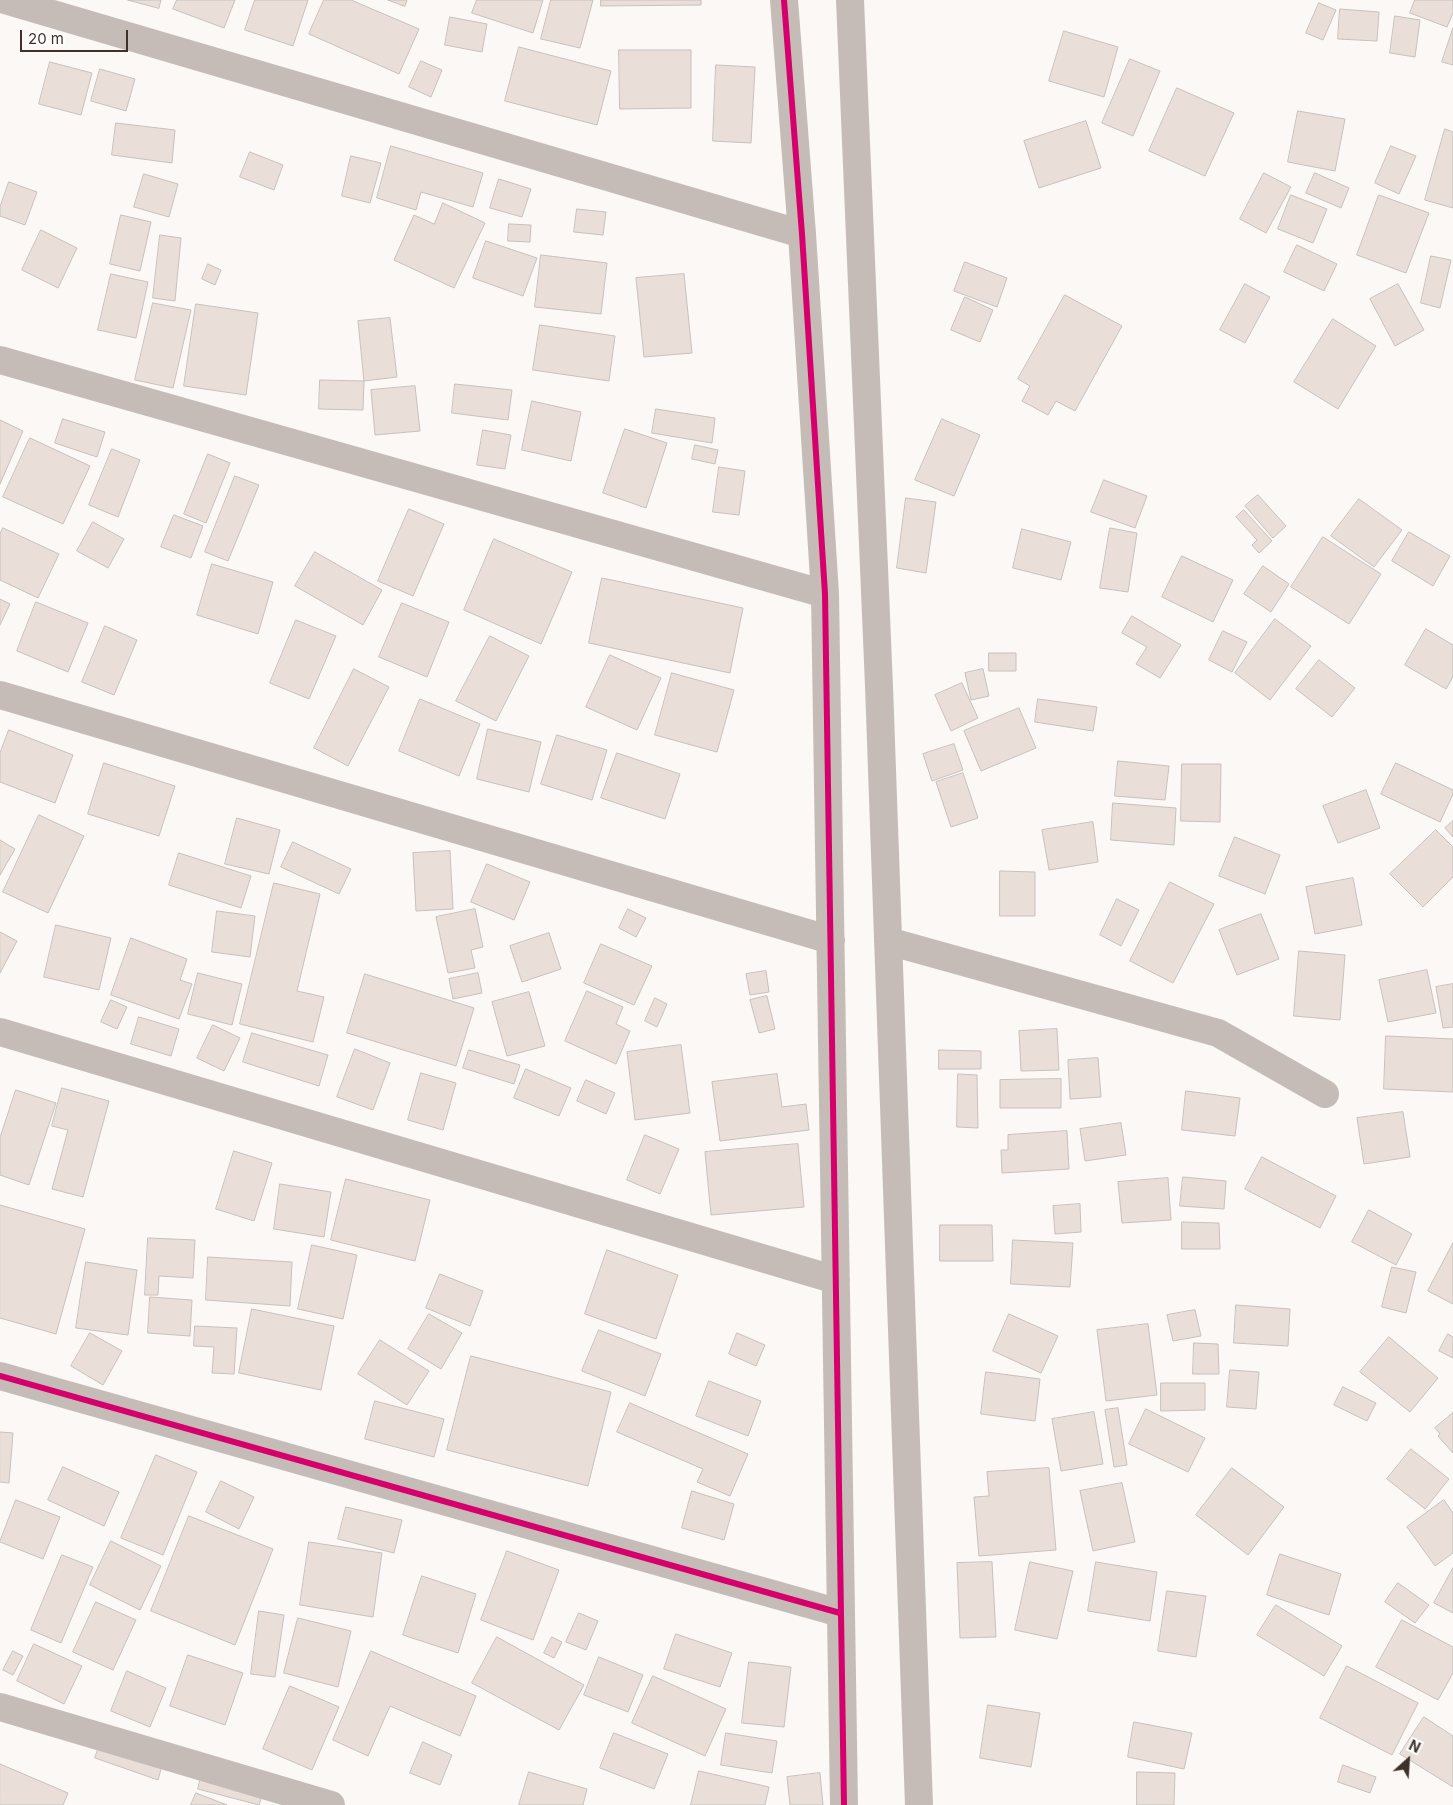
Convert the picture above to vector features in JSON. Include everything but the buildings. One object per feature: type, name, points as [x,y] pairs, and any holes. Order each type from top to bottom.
[{"type":"street","points":[[5,0],[802,234]]},
{"type":"street","points":[[784,0],[802,234],[824,594],[844,1805]]},
{"type":"street","points":[[850,0],[879,676],[919,1805]]},
{"type":"street","points":[[0,360],[824,594]]},
{"type":"street","points":[[0,695],[831,940]]},
{"type":"street","points":[[888,941],[1218,1033],[1326,1094]]},
{"type":"street","points":[[0,1032],[836,1280]]},
{"type":"street","points":[[0,1376],[840,1613]]},
{"type":"street","points":[[0,1707],[331,1805]]},
{"type":"cycle path","points":[[784,0],[802,234],[825,594],[844,1805]]},
{"type":"cycle path","points":[[0,1376],[840,1613]]}]
